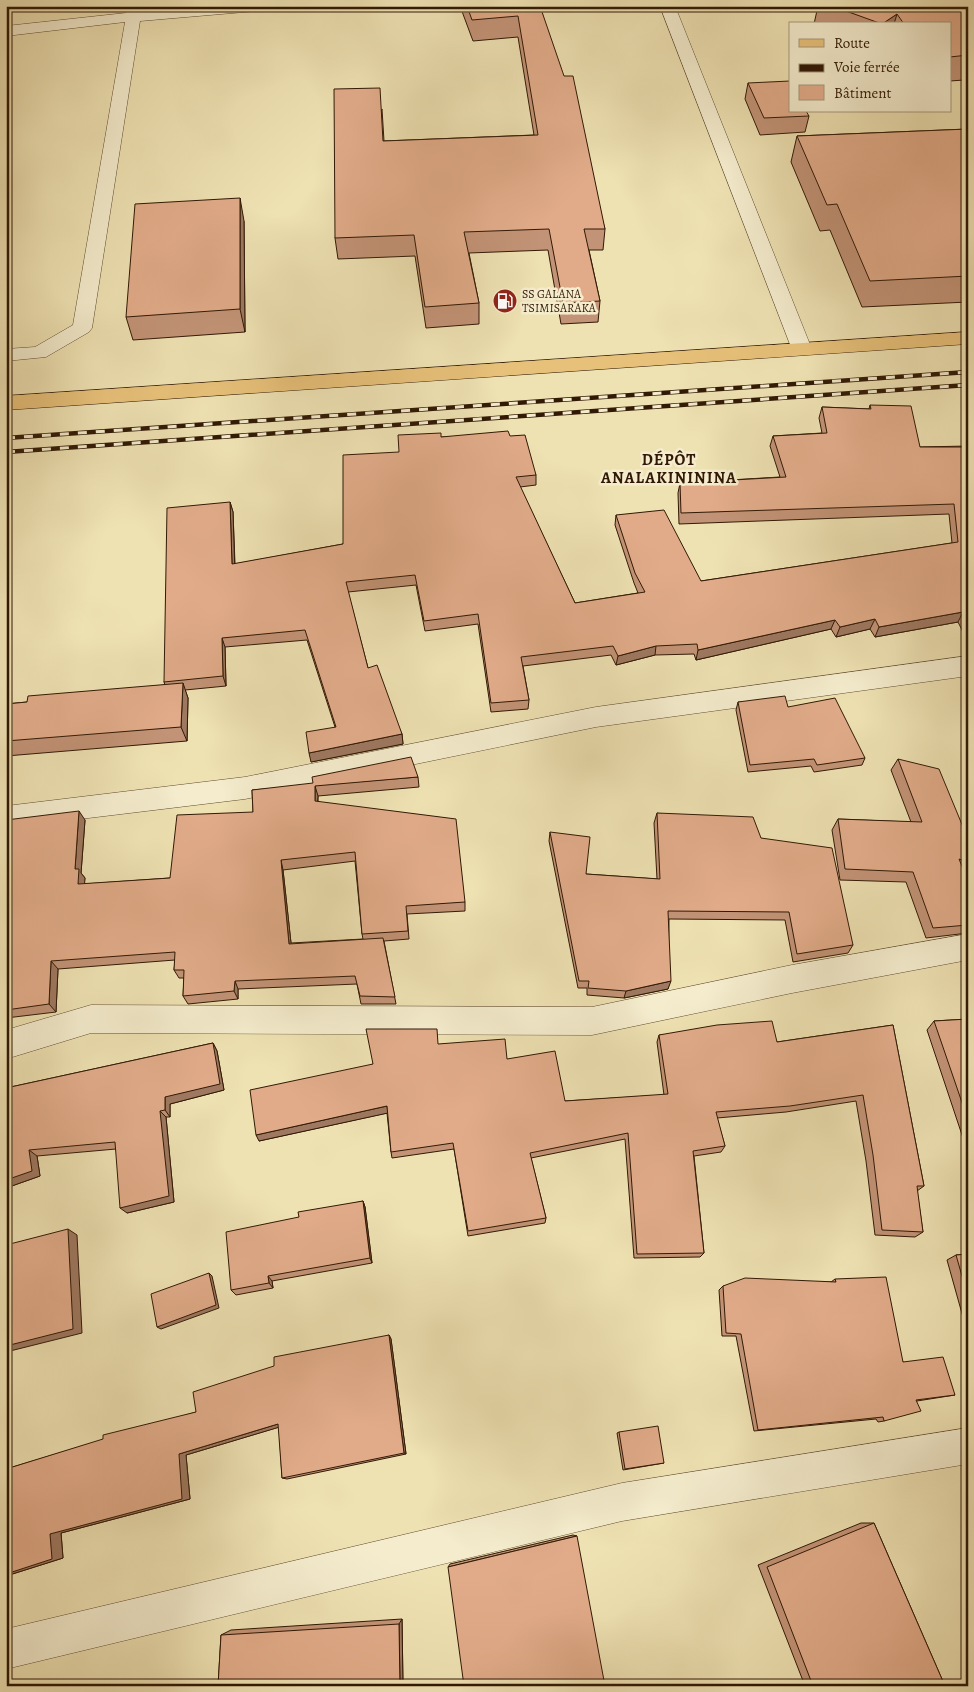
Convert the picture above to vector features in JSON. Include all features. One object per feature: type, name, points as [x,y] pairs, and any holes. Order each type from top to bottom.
[{"type":"main road","points":[[6,403],[801,347],[968,338]]},
{"type":"street","points":[[6,31],[134,12],[268,6]]},
{"type":"street","points":[[667,6],[801,347]]},
{"type":"street","points":[[6,355],[39,353],[82,328],[134,12]]},
{"type":"street","points":[[6,817],[245,788],[596,717],[968,666]]},
{"type":"street","points":[[6,1045],[91,1019],[592,1020],[792,979],[968,947]]},
{"type":"street","points":[[6,1649],[622,1502],[968,1446]]},
{"type":"building","points":[[467,6],[540,6],[564,76],[573,76],[605,229],[584,229],[600,301],[563,303],[549,229],[464,232],[479,303],[425,307],[414,235],[335,238],[334,89],[380,88],[383,141],[538,135],[518,16],[472,20]]},
{"type":"building","points":[[832,6],[968,6],[968,55],[952,57],[952,22],[903,22],[897,14],[885,22],[876,22]]},
{"type":"building","points":[[789,81],[789,112],[807,112],[809,116],[764,118],[748,83]]},
{"type":"building","points":[[968,129],[968,276],[870,281],[837,204],[827,205],[797,136]]},
{"type":"building","points":[[240,198],[240,309],[126,317],[135,204]]},
{"type":"building","points":[[870,405],[911,406],[920,447],[968,447],[968,622],[963,612],[879,627],[875,619],[840,627],[835,620],[698,650],[697,644],[656,646],[618,656],[613,646],[521,657],[529,700],[491,703],[478,614],[424,621],[415,575],[346,582],[368,668],[377,665],[402,734],[309,753],[306,732],[336,727],[305,630],[222,638],[223,676],[164,682],[167,508],[230,502],[232,564],[343,544],[343,455],[399,452],[398,435],[441,433],[441,437],[508,431],[510,436],[525,435],[536,475],[516,477],[575,603],[645,592],[635,573],[616,515],[664,510],[701,581],[958,542],[954,504],[681,513],[680,483],[786,477],[773,436],[827,433],[822,407],[871,409]]},
{"type":"building","points":[[183,683],[181,727],[6,741],[6,704],[27,702],[28,696]]},
{"type":"building","points":[[785,696],[788,707],[835,698],[865,758],[817,765],[814,759],[750,765],[738,702]]},
{"type":"building","points":[[411,757],[418,777],[315,786],[315,801],[456,819],[465,902],[406,906],[408,931],[362,934],[355,852],[281,860],[289,944],[383,938],[395,997],[360,996],[355,976],[235,981],[234,991],[183,996],[184,970],[174,970],[175,952],[51,961],[49,1004],[6,1010],[6,820],[79,811],[75,869],[79,869],[78,884],[170,878],[177,815],[253,812],[252,790],[313,783],[312,777]]},
{"type":"building","points":[[898,759],[939,769],[968,839],[968,862],[959,859],[968,881],[968,925],[933,928],[913,872],[845,869],[838,819],[922,822]]},
{"type":"building","points":[[657,813],[753,817],[761,838],[832,848],[853,945],[797,954],[789,912],[668,911],[671,981],[626,991],[588,988],[589,981],[579,981],[550,832],[590,837],[586,874],[660,879]]},
{"type":"building","points":[[968,1019],[968,1120],[934,1021]]},
{"type":"building","points":[[772,1021],[777,1042],[893,1025],[924,1186],[917,1186],[923,1232],[882,1230],[873,1155],[863,1095],[790,1106],[716,1112],[725,1146],[693,1151],[704,1253],[637,1254],[628,1133],[530,1153],[546,1218],[468,1231],[453,1143],[391,1152],[387,1106],[256,1135],[250,1090],[373,1064],[366,1029],[437,1029],[438,1044],[505,1039],[507,1059],[555,1051],[565,1101],[668,1094],[659,1035],[717,1025]]},
{"type":"building","points":[[213,1043],[220,1084],[165,1097],[165,1110],[160,1111],[169,1196],[120,1208],[115,1142],[29,1150],[32,1171],[6,1180],[6,1088]]},
{"type":"building","points":[[363,1201],[370,1258],[268,1276],[269,1283],[231,1290],[226,1232],[299,1217],[298,1212]]},
{"type":"building","points":[[68,1229],[73,1329],[6,1346],[6,1245]]},
{"type":"building","points":[[968,1254],[968,1297],[956,1255]]},
{"type":"building","points":[[209,1273],[216,1305],[157,1327],[151,1294]]},
{"type":"building","points":[[886,1277],[903,1362],[943,1357],[955,1395],[916,1400],[921,1411],[884,1421],[883,1417],[758,1430],[741,1334],[726,1333],[723,1286],[745,1278],[836,1282],[835,1279]]},
{"type":"building","points":[[389,1335],[404,1453],[282,1478],[278,1424],[179,1454],[182,1499],[50,1534],[52,1559],[6,1574],[6,1469],[103,1439],[103,1435],[196,1412],[193,1392],[274,1366],[274,1357]]},
{"type":"building","points":[[658,1426],[664,1463],[625,1469],[619,1432]]},
{"type":"building","points":[[874,1523],[945,1686],[813,1686],[767,1567]]},
{"type":"building","points":[[577,1536],[605,1686],[464,1686],[448,1567]]},
{"type":"building","points":[[399,1624],[400,1686],[218,1686],[221,1635]]},
{"type":"railway","points":[[6,438],[968,372]]},
{"type":"railway","points":[[6,452],[968,385]]},
{"type":"place","name":"SS GALANA TSIMISARAKA","points":[[505,301]]},
{"type":"district","name":"DÉPÔT ANALAKINININA","points":[[669,469]]}]
